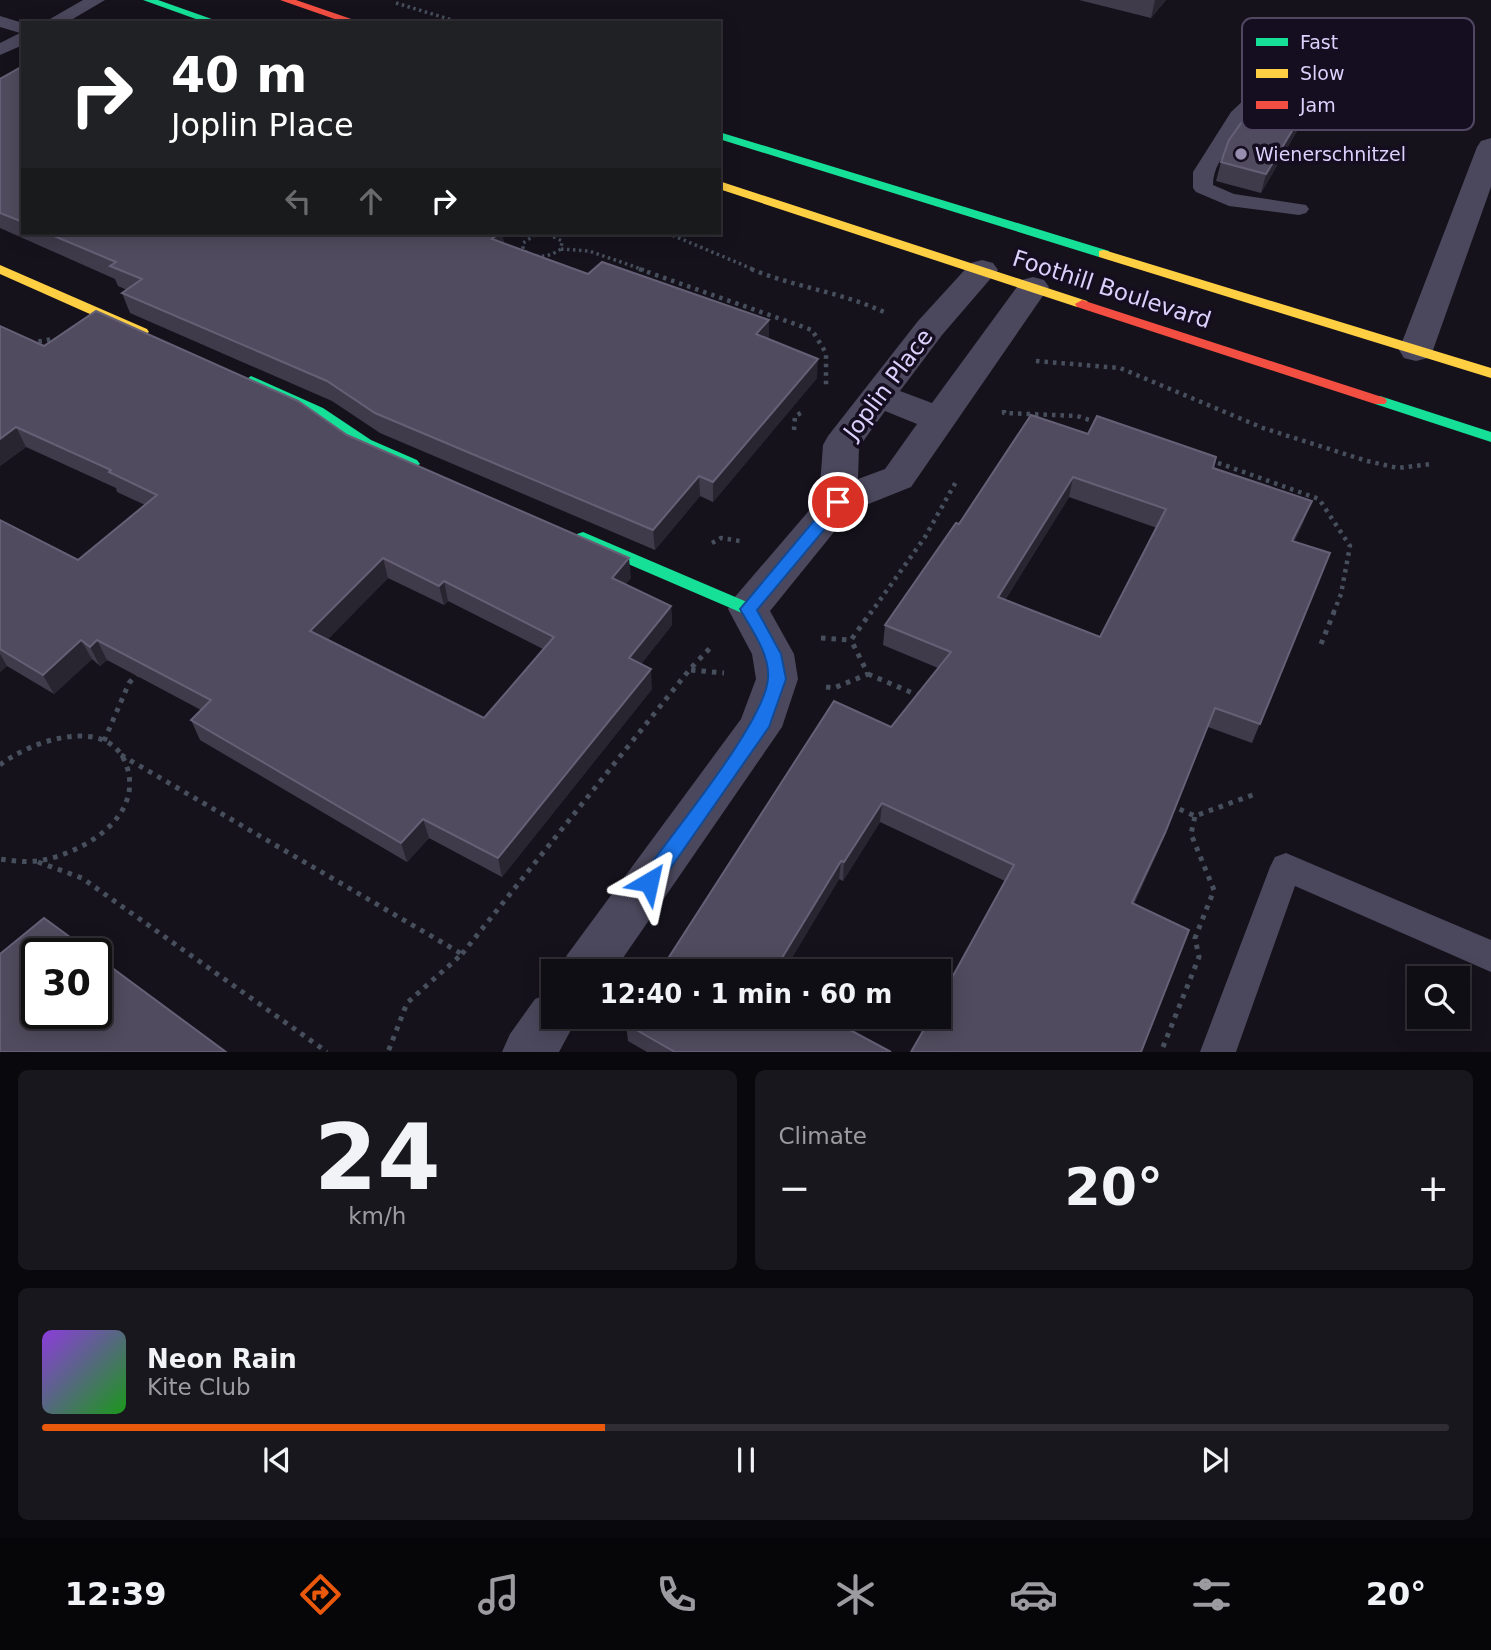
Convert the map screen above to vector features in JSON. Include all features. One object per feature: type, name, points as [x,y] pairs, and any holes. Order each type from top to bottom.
[{"type":"main road","points":[[148,0],[212,21]]},
{"type":"main road","points":[[285,0],[352,21]]},
{"type":"main road","name":"Foothill Boulevard","points":[[721,136],[1491,373]]},
{"type":"main road","name":"Foothill Boulevard","points":[[721,186],[1491,437]]},
{"type":"main road","points":[[0,269],[156,338]]},
{"type":"main road","points":[[231,372],[318,411],[366,444],[430,472]]},
{"type":"main road","points":[[570,532],[748,609]]},
{"type":"street","points":[[1416,350],[1491,148]]},
{"type":"street","name":"Joplin Place","points":[[838,502],[841,445],[930,328],[982,270]]},
{"type":"street","points":[[594,959],[760,727],[777,679],[773,654],[748,609],[838,502],[898,478],[1033,286]]},
{"type":"street","points":[[879,396],[939,419]]},
{"type":"street","points":[[528,1052],[544,1029]]},
{"type":"lane","points":[[56,21],[96,0]]},
{"type":"lane","points":[[0,21],[21,28]]},
{"type":"lane","points":[[1242,112],[1203,172],[1203,188],[1228,200],[1299,209]]},
{"type":"lane","points":[[1218,1052],[1286,867],[1491,956]]},
{"type":"path","points":[[388,0],[456,21]]},
{"type":"path","points":[[529,235],[522,247],[530,256],[544,257],[561,249],[589,251],[812,330],[826,353],[828,382],[821,392]]},
{"type":"path","points":[[556,235],[562,241],[561,249]]},
{"type":"path","points":[[672,235],[770,277],[859,300],[895,317],[930,328]]},
{"type":"path","points":[[988,347],[1025,359],[1120,368],[1251,424],[1367,461],[1398,468],[1433,464]]},
{"type":"path","points":[[995,423],[1004,413],[1003,404]]},
{"type":"path","points":[[794,433],[794,416],[807,410]]},
{"type":"path","points":[[1004,413],[1077,416],[1101,423]]},
{"type":"path","points":[[1199,456],[1319,499],[1350,546],[1340,594],[1321,644]]},
{"type":"path","points":[[388,1052],[407,1003],[462,954],[690,669],[748,609],[820,638],[850,640],[925,537],[958,478]]},
{"type":"path","points":[[709,544],[721,538],[743,541]]},
{"type":"path","points":[[104,741],[129,683],[146,665]]},
{"type":"path","points":[[690,669],[734,674]]},
{"type":"path","points":[[868,674],[931,701]]},
{"type":"path","points":[[0,763],[43,740],[86,736],[104,741],[121,755],[462,954]]},
{"type":"path","points":[[0,859],[21,864],[38,862],[67,854],[92,841],[113,822],[124,802],[130,781],[121,755]]},
{"type":"path","points":[[1158,800],[1195,816],[1258,793]]},
{"type":"path","points":[[1163,1047],[1199,957],[1195,938],[1214,890],[1191,834],[1195,816]]},
{"type":"path","points":[[38,862],[82,878],[327,1052]]},
{"type":"building","points":[[21,67],[21,221],[0,213],[0,79]]},
{"type":"building","points":[[1242,122],[1242,130],[1293,130],[1266,174],[1221,162],[1229,140]]},
{"type":"building","points":[[52,235],[497,235],[492,239],[588,274],[602,262],[769,320],[756,334],[818,359],[713,482],[699,476],[653,530],[375,413],[327,381],[122,293],[142,279],[110,266],[116,262]]},
{"type":"building","points":[[96,311],[298,401],[347,435],[629,558],[612,578],[671,606],[629,658],[651,669],[498,858],[423,819],[401,843],[191,720],[211,700],[97,640],[90,647],[81,640],[43,675],[0,649],[0,520],[78,560],[157,495],[109,472],[111,470],[16,427],[0,439],[0,326],[44,346]],"holes":[[[383,558],[439,586],[444,581],[554,637],[484,718],[310,631]]]},
{"type":"building","points":[[1031,415],[1088,434],[1097,416],[1216,457],[1213,468],[1312,501],[1292,541],[1330,553],[1260,724],[1215,708],[1165,833],[1132,903],[1189,930],[1141,1052],[911,1052],[924,1029],[951,1029],[951,979],[1014,865],[882,803],[844,862],[841,861],[781,959],[668,959],[834,701],[891,727],[951,652],[885,625],[956,523],[959,524]],"holes":[[[1073,477],[1166,509],[1100,637],[998,597]]]},
{"type":"building","points":[[44,918],[71,938],[21,938],[21,1029],[112,1029],[112,968],[226,1052],[0,1052],[0,954]]},
{"type":"building","points":[[635,1029],[848,1029],[891,1052],[675,1052]]},
{"type":"traffic: fast","points":[[148,0],[212,21]]},
{"type":"traffic: fast","points":[[721,136],[1104,254]]},
{"type":"traffic: fast","points":[[251,381],[318,411],[366,444],[412,464]]},
{"type":"traffic: fast","points":[[1380,401],[1491,437]]},
{"type":"traffic: fast","points":[[583,538],[748,609]]},
{"type":"traffic: slow","points":[[721,186],[1082,304]]},
{"type":"traffic: slow","points":[[1104,254],[1491,373]]},
{"type":"traffic: slow","points":[[0,269],[142,332]]},
{"type":"traffic: jam","points":[[285,0],[352,21]]},
{"type":"traffic: jam","points":[[1082,304],[1380,401]]},
{"type":"place","name":"Wienerschnitzel","points":[[1241,154]]},
{"type":"route","points":[[649,882],[760,727],[777,679],[773,654],[748,609],[838,502]]}]
